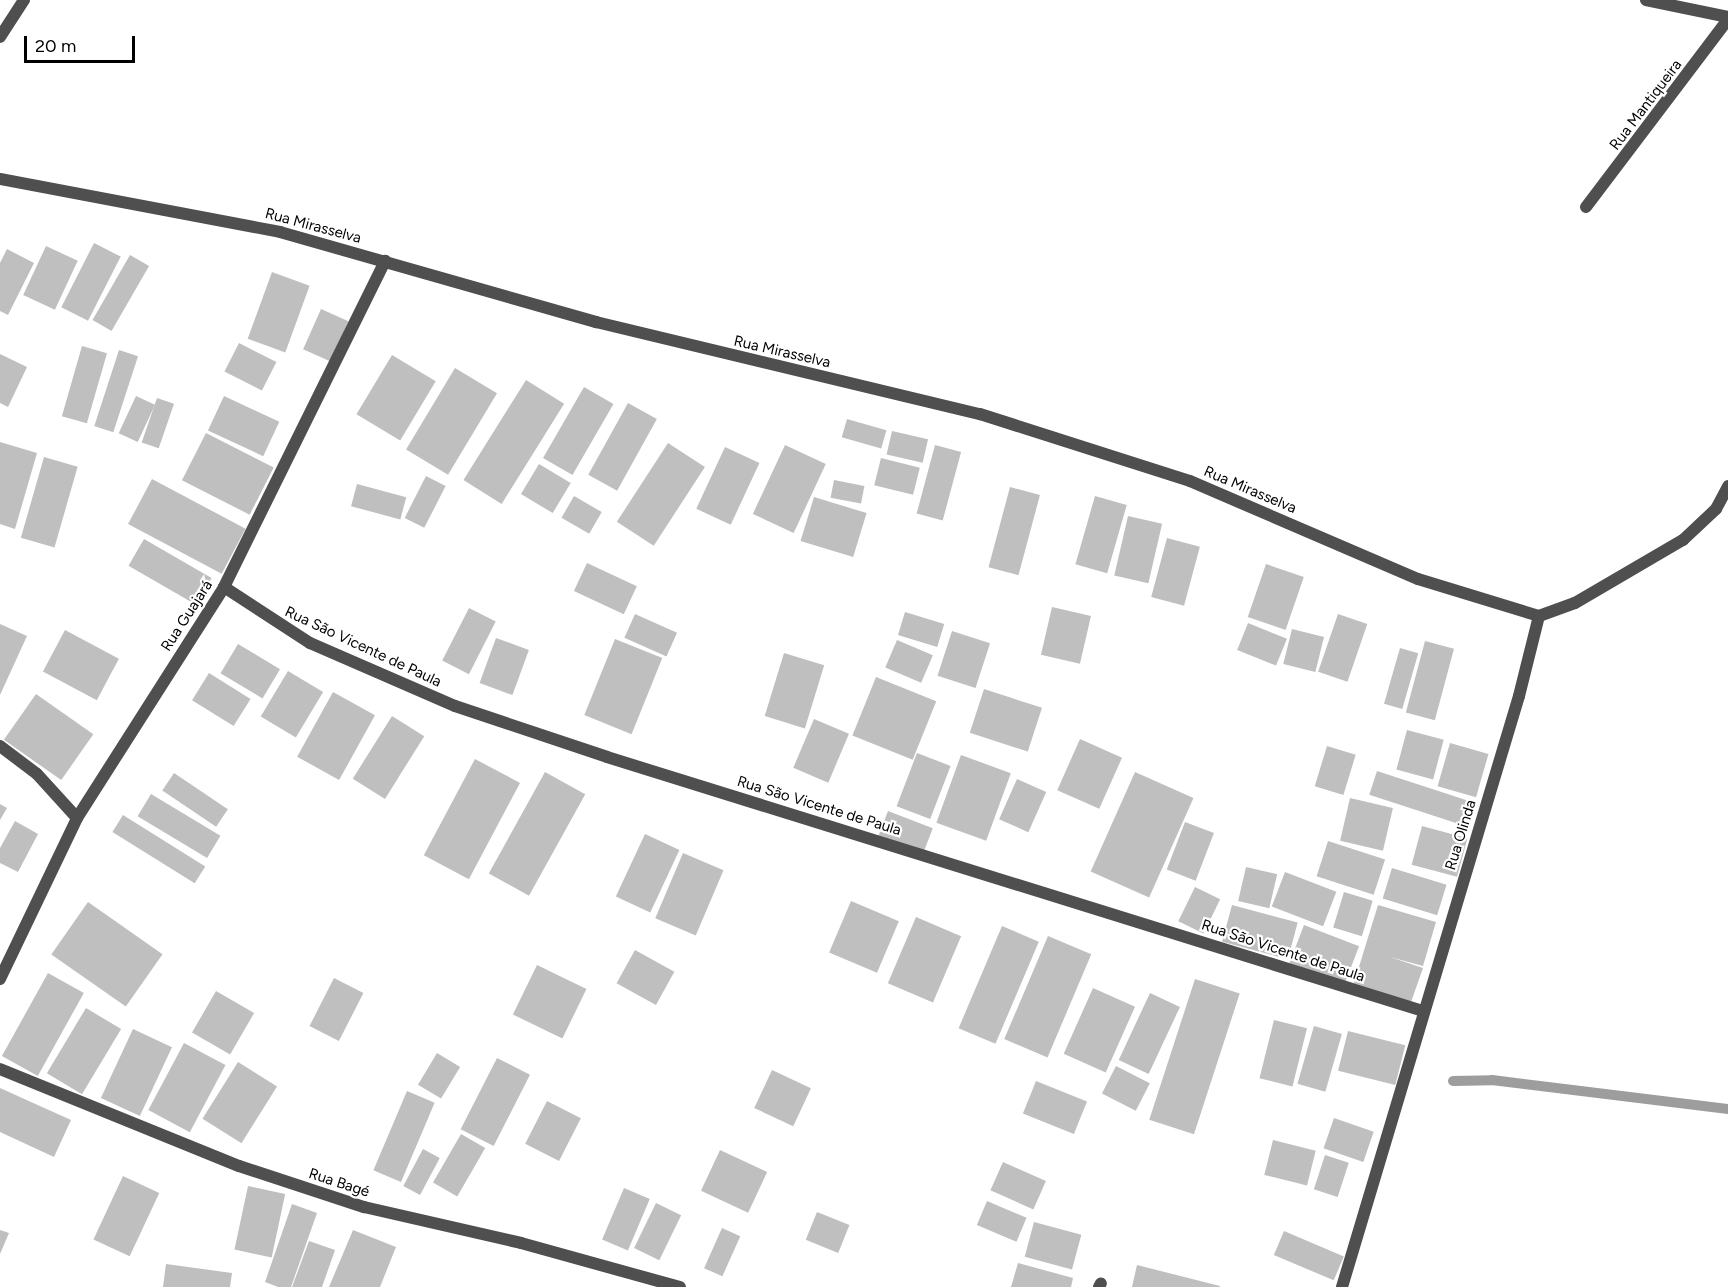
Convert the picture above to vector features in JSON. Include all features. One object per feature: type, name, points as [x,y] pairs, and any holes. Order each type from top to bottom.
[{"type":"street","points":[[0,37],[24,0]]},
{"type":"street","points":[[1646,0],[1728,18]]},
{"type":"street","name":"Rua Mantiqueira","points":[[1586,207],[1728,18]]},
{"type":"street","name":"Rua Mirasselva","points":[[0,179],[216,217],[385,261],[679,343],[980,414],[1190,481],[1418,579],[1539,616]]},
{"type":"street","name":"Rua Guajará","points":[[0,979],[78,818],[224,587],[385,261]]},
{"type":"street","points":[[1539,616],[1575,603],[1683,540],[1716,509],[1728,486]]},
{"type":"street","name":"Rua São Vicente de Paula","points":[[224,587],[310,642],[465,710],[1423,1011]]},
{"type":"street","name":"Rua Olinda","points":[[1342,1287],[1519,696],[1539,616]]},
{"type":"street","points":[[0,746],[38,774],[78,818]]},
{"type":"street","name":"Rua Bagé","points":[[0,1069],[239,1166],[354,1204],[680,1287]]},
{"type":"building","points":[[94,243],[121,257],[88,321],[61,307]]},
{"type":"building","points":[[46,246],[78,261],[55,310],[23,295]]},
{"type":"building","points":[[7,249],[34,263],[8,315],[0,311],[0,263]]},
{"type":"building","points":[[130,255],[149,266],[112,331],[92,320]]},
{"type":"building","points":[[272,272],[310,286],[285,352],[248,339]]},
{"type":"building","points":[[321,309],[348,321],[331,361],[303,349]]},
{"type":"building","points":[[239,343],[276,362],[262,391],[224,372]]},
{"type":"building","points":[[82,346],[107,353],[87,423],[62,416]]},
{"type":"building","points":[[119,350],[138,356],[113,432],[94,426]]},
{"type":"building","points":[[0,354],[27,367],[8,407],[0,403]]},
{"type":"building","points":[[392,355],[436,381],[400,440],[356,414]]},
{"type":"building","points":[[455,368],[497,393],[448,475],[406,449]]},
{"type":"building","points":[[526,380],[564,404],[502,504],[463,480]]},
{"type":"building","points":[[584,387],[613,404],[572,475],[543,458]]},
{"type":"building","points":[[136,396],[155,405],[138,442],[119,433]]},
{"type":"building","points":[[224,396],[279,422],[263,456],[208,430]]},
{"type":"building","points":[[157,398],[174,404],[159,448],[142,442]]},
{"type":"building","points":[[628,403],[657,419],[617,491],[588,475]]},
{"type":"building","points":[[847,419],[886,430],[881,449],[842,437]]},
{"type":"building","points":[[892,431],[928,439],[923,463],[887,454]]},
{"type":"building","points":[[206,433],[274,468],[250,515],[182,480]]},
{"type":"building","points":[[0,442],[37,453],[15,529],[0,524]]},
{"type":"building","points":[[668,443],[705,467],[654,546],[617,522]]},
{"type":"building","points":[[785,445],[826,464],[794,533],[753,514]]},
{"type":"building","points":[[935,445],[961,452],[943,521],[917,514]]},
{"type":"building","points":[[725,447],[759,463],[731,525],[696,509]]},
{"type":"building","points":[[44,457],[78,467],[54,547],[21,538]]},
{"type":"building","points":[[881,458],[920,468],[913,495],[874,485]]},
{"type":"building","points":[[539,464],[571,483],[553,513],[521,494]]},
{"type":"building","points":[[426,476],[446,486],[424,528],[405,518]]},
{"type":"building","points":[[152,479],[246,529],[222,574],[128,524]]},
{"type":"building","points":[[834,480],[864,486],[861,504],[831,498]]},
{"type":"building","points":[[357,484],[406,497],[400,519],[351,506]]},
{"type":"building","points":[[1010,487],[1040,495],[1018,575],[989,567]]},
{"type":"building","points":[[574,496],[602,512],[589,534],[562,518]]},
{"type":"building","points":[[1095,496],[1127,505],[1107,573],[1075,564]]},
{"type":"building","points":[[814,497],[867,513],[853,557],[801,541]]},
{"type":"building","points":[[1128,516],[1162,524],[1148,583],[1114,575]]},
{"type":"building","points":[[1167,538],[1200,547],[1184,606],[1151,597]]},
{"type":"building","points":[[144,539],[212,578],[196,605],[128,566]]},
{"type":"building","points":[[587,563],[637,586],[624,614],[574,591]]},
{"type":"building","points":[[1266,564],[1304,577],[1286,630],[1248,617]]},
{"type":"building","points":[[1052,607],[1091,616],[1080,664],[1041,655]]},
{"type":"building","points":[[469,608],[496,622],[469,674],[442,661]]},
{"type":"building","points":[[905,612],[944,624],[937,647],[898,635]]},
{"type":"building","points":[[635,614],[677,633],[666,656],[624,638]]},
{"type":"building","points":[[1338,614],[1367,624],[1347,682],[1318,672]]},
{"type":"building","points":[[1248,623],[1287,639],[1276,666],[1237,650]]},
{"type":"building","points":[[0,624],[27,636],[0,695]]},
{"type":"building","points":[[1292,629],[1324,637],[1315,672],[1283,664]]},
{"type":"building","points":[[65,630],[119,659],[97,700],[43,671]]},
{"type":"building","points":[[952,631],[990,643],[976,688],[937,676]]},
{"type":"building","points":[[496,638],[529,650],[512,695],[480,683]]},
{"type":"building","points":[[615,639],[662,658],[632,734],[584,715]]},
{"type":"building","points":[[897,640],[933,655],[921,683],[885,668]]},
{"type":"building","points":[[1425,641],[1454,649],[1435,720],[1406,712]]},
{"type":"building","points":[[238,644],[280,669],[262,698],[220,673]]},
{"type":"building","points":[[1400,648],[1418,653],[1402,709],[1384,704]]},
{"type":"building","points":[[784,653],[824,665],[805,728],[765,716]]},
{"type":"building","points":[[288,671],[323,692],[296,738],[261,716]]},
{"type":"building","points":[[209,673],[251,699],[234,726],[192,700]]},
{"type":"building","points":[[876,677],[936,701],[913,760],[852,735]]},
{"type":"building","points":[[984,689],[1042,708],[1028,752],[970,733]]},
{"type":"building","points":[[333,692],[375,715],[339,780],[297,757]]},
{"type":"building","points":[[36,694],[93,734],[61,780],[4,740]]},
{"type":"building","points":[[392,716],[424,736],[385,799],[353,779]]},
{"type":"building","points":[[814,719],[849,734],[828,783],[793,768]]},
{"type":"building","points":[[1407,730],[1444,740],[1433,779],[1396,770]]},
{"type":"building","points":[[1080,739],[1122,758],[1099,809],[1057,790]]},
{"type":"building","points":[[1450,743],[1488,754],[1476,797],[1438,786]]},
{"type":"building","points":[[1327,746],[1356,755],[1343,795],[1315,786]]},
{"type":"building","points":[[917,753],[951,766],[930,819],[897,806]]},
{"type":"building","points":[[961,755],[1011,773],[986,841],[936,823]]},
{"type":"building","points":[[475,759],[520,783],[469,879],[424,855]]},
{"type":"building","points":[[1377,771],[1476,803],[1468,827],[1369,795]]},
{"type":"building","points":[[545,772],[585,794],[529,896],[489,873]]},
{"type":"building","points":[[1135,772],[1193,798],[1149,898],[1091,872]]},
{"type":"building","points":[[174,773],[228,809],[216,827],[162,790]]},
{"type":"building","points":[[1017,779],[1046,792],[1028,832],[999,819]]},
{"type":"building","points":[[151,794],[220,836],[207,858],[138,816]]},
{"type":"building","points":[[1350,798],[1393,808],[1383,851],[1340,841]]},
{"type":"building","points":[[0,804],[7,808],[0,820]]},
{"type":"building","points":[[888,811],[933,828],[923,852],[879,835]]},
{"type":"building","points":[[123,815],[205,866],[195,883],[112,832]]},
{"type":"building","points":[[15,821],[38,834],[18,872],[0,863],[0,848]]},
{"type":"building","points":[[1185,822],[1214,833],[1196,881],[1167,870]]},
{"type":"building","points":[[1422,826],[1467,838],[1457,877],[1412,865]]},
{"type":"building","points":[[645,834],[679,850],[650,913],[616,897]]},
{"type":"building","points":[[1328,841],[1385,860],[1374,895],[1317,876]]},
{"type":"building","points":[[683,853],[724,870],[696,936],[655,918]]},
{"type":"building","points":[[1246,867],[1277,874],[1269,908],[1238,901]]},
{"type":"building","points":[[1392,868],[1447,885],[1437,915],[1383,899]]},
{"type":"building","points":[[1285,872],[1336,892],[1323,926],[1272,907]]},
{"type":"building","points":[[1195,887],[1220,899],[1204,933],[1178,921]]},
{"type":"building","points":[[1344,892],[1373,901],[1362,936],[1333,927]]},
{"type":"building","points":[[851,901],[899,921],[877,973],[829,953]]},
{"type":"building","points":[[88,902],[163,954],[126,1007],[51,954]]},
{"type":"building","points":[[1232,905],[1298,923],[1288,959],[1222,942]]},
{"type":"building","points":[[1378,905],[1436,922],[1423,966],[1390,957],[1423,968],[1411,1002],[1354,983]]},
{"type":"building","points":[[916,917],[961,936],[933,1002],[888,983]]},
{"type":"building","points":[[1304,925],[1359,946],[1344,984],[1289,963]]},
{"type":"building","points":[[1002,926],[1039,942],[995,1044],[959,1028]]},
{"type":"building","points":[[1048,936],[1091,954],[1048,1057],[1004,1039]]},
{"type":"building","points":[[635,950],[674,972],[656,1005],[617,983]]},
{"type":"building","points":[[537,965],[586,989],[562,1039],[513,1014]]},
{"type":"building","points":[[48,973],[84,993],[38,1076],[2,1056]]},
{"type":"building","points":[[334,978],[363,993],[339,1041],[309,1026]]},
{"type":"building","points":[[1195,979],[1240,994],[1194,1134],[1149,1120]]},
{"type":"building","points":[[1093,988],[1135,1007],[1106,1072],[1064,1054]]},
{"type":"building","points":[[216,991],[254,1013],[230,1055],[192,1033]]},
{"type":"building","points":[[1150,993],[1180,1007],[1149,1074],[1119,1060]]},
{"type":"building","points":[[86,1008],[121,1029],[82,1094],[47,1073]]},
{"type":"building","points":[[1274,1020],[1307,1028],[1292,1086],[1259,1078]]},
{"type":"building","points":[[1314,1026],[1342,1034],[1325,1092],[1297,1084]]},
{"type":"building","points":[[133,1029],[172,1047],[140,1116],[101,1098]]},
{"type":"building","points":[[1348,1031],[1405,1045],[1395,1085],[1338,1071]]},
{"type":"building","points":[[184,1043],[225,1065],[190,1132],[148,1110]]},
{"type":"building","points":[[437,1053],[460,1067],[441,1099],[418,1085]]},
{"type":"building","points":[[497,1058],[530,1075],[494,1146],[461,1129]]},
{"type":"building","points":[[238,1062],[277,1086],[242,1143],[202,1119]]},
{"type":"building","points":[[1116,1066],[1150,1083],[1136,1111],[1102,1094]]},
{"type":"building","points":[[772,1070],[811,1088],[793,1126],[754,1108]]},
{"type":"building","points":[[1036,1081],[1087,1102],[1074,1134],[1023,1113]]},
{"type":"building","points":[[0,1088],[71,1120],[54,1157],[0,1132]]},
{"type":"building","points":[[407,1091],[435,1103],[401,1182],[373,1170]]},
{"type":"building","points":[[547,1101],[581,1118],[559,1161],[525,1144]]},
{"type":"building","points":[[1334,1118],[1374,1132],[1363,1162],[1324,1148]]},
{"type":"building","points":[[461,1134],[485,1148],[457,1196],[433,1182]]},
{"type":"building","points":[[1273,1140],[1316,1151],[1307,1186],[1264,1175]]},
{"type":"building","points":[[423,1149],[440,1158],[420,1195],[403,1186]]},
{"type":"building","points":[[720,1150],[767,1172],[748,1213],[701,1191]]},
{"type":"building","points":[[1325,1155],[1349,1163],[1338,1197],[1314,1189]]},
{"type":"building","points":[[1003,1162],[1046,1181],[1033,1209],[990,1190]]},
{"type":"building","points":[[123,1176],[159,1193],[130,1256],[93,1239]]},
{"type":"building","points":[[248,1186],[285,1194],[272,1257],[234,1250]]},
{"type":"building","points":[[624,1188],[650,1199],[628,1250],[602,1240]]},
{"type":"building","points":[[987,1201],[1027,1218],[1016,1242],[977,1225]]},
{"type":"building","points":[[656,1203],[681,1215],[659,1260],[634,1248]]},
{"type":"building","points":[[292,1204],[317,1213],[291,1287],[278,1287],[265,1282]]},
{"type":"building","points":[[817,1212],[849,1225],[838,1253],[806,1240]]},
{"type":"building","points":[[1034,1222],[1081,1235],[1072,1269],[1025,1257]]},
{"type":"building","points":[[722,1228],[740,1236],[722,1276],[704,1268]]},
{"type":"building","points":[[0,1230],[9,1233],[0,1254]]},
{"type":"building","points":[[353,1230],[396,1247],[380,1287],[329,1287]]},
{"type":"building","points":[[1284,1231],[1344,1256],[1334,1280],[1274,1255]]},
{"type":"building","points":[[309,1241],[335,1250],[322,1287],[292,1287]]},
{"type":"building","points":[[1018,1263],[1073,1278],[1071,1287],[1011,1287]]},
{"type":"building","points":[[166,1264],[232,1273],[230,1287],[163,1287]]},
{"type":"building","points":[[1137,1265],[1220,1286],[1220,1287],[1132,1287]]},
{"type":"waterway","points":[[1453,1081],[1492,1080],[1728,1109]]}]
